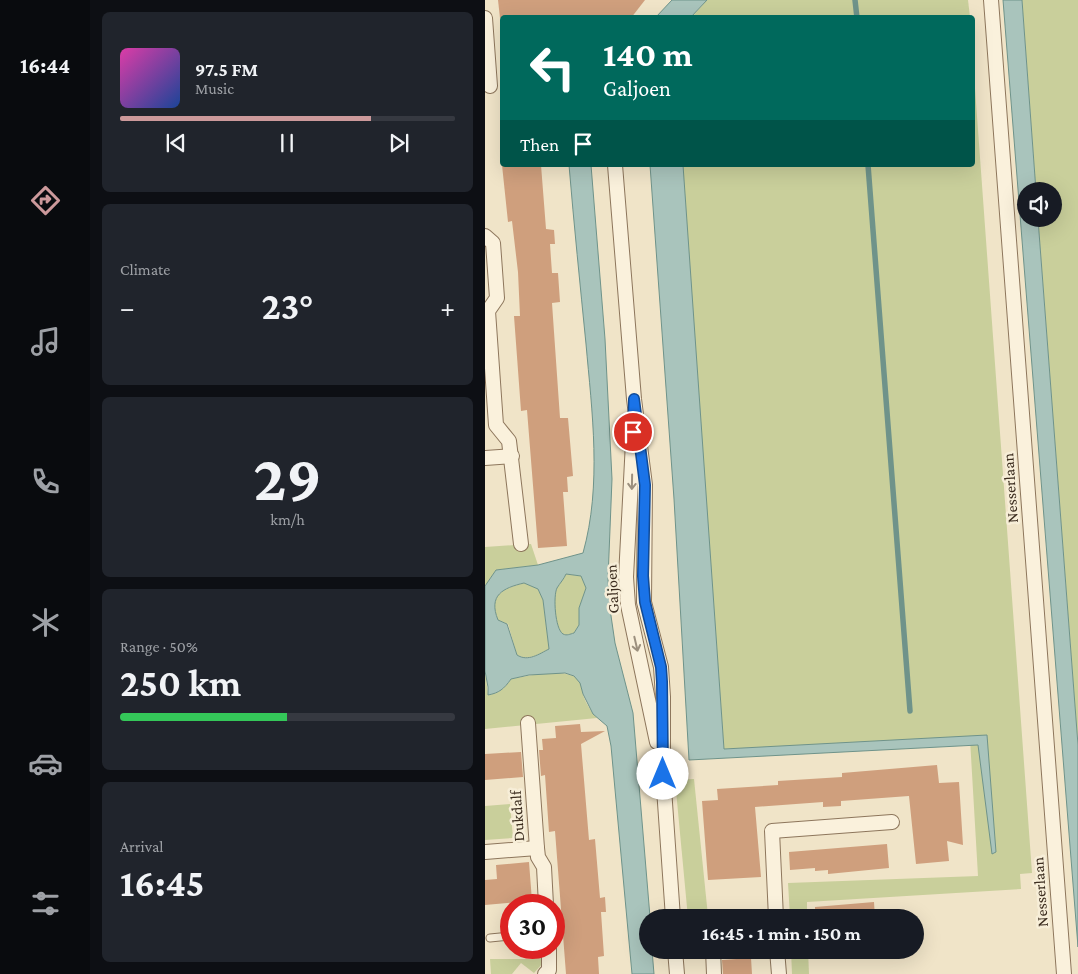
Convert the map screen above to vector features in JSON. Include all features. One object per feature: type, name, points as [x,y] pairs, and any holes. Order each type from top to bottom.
[{"type":"street","name":"Nesserlaan","points":[[991,0],[1064,974]]},
{"type":"street","points":[[485,18],[493,86]]},
{"type":"street","name":"Galjoen","points":[[615,167],[634,399],[626,577],[628,605],[663,774],[672,909]]},
{"type":"street","points":[[485,236],[493,243],[490,277],[497,298],[488,311],[496,425],[509,440],[521,544]]},
{"type":"street","points":[[485,458],[512,456]]},
{"type":"street","name":"Dukdalf","points":[[528,724],[537,848],[538,857],[544,868],[545,894]]},
{"type":"street","points":[[776,909],[772,831],[892,822]]},
{"type":"street","points":[[485,852],[537,848]]},
{"type":"street","points":[[545,974],[549,970],[549,959]]},
{"type":"street","points":[[676,959],[677,974]]},
{"type":"street","points":[[713,959],[714,974]]},
{"type":"street","points":[[778,959],[779,974]]},
{"type":"lane","points":[[490,938],[500,937]]},
{"type":"green space","points":[[707,0],[968,0],[970,15],[694,15]]},
{"type":"green space","points":[[1022,0],[1078,0],[1078,745],[1039,227],[1062,227],[1062,182],[1035,182]]},
{"type":"green space","points":[[975,89],[1032,873],[1020,874],[1021,889],[807,902],[807,909],[790,909],[788,883],[978,876],[970,739],[724,749],[681,167],[975,167]]},
{"type":"green space","points":[[531,544],[538,565],[496,570],[485,586],[485,547]]},
{"type":"green space","points":[[566,574],[581,576],[586,588],[579,608],[579,625],[574,633],[567,635],[560,631],[558,626],[555,605],[557,588]]},
{"type":"green space","points":[[524,583],[538,589],[543,600],[549,649],[534,656],[521,657],[517,655],[508,624],[498,620],[495,604],[496,598],[504,590]]},
{"type":"green space","points":[[485,671],[488,695],[499,692],[511,679],[548,673],[568,674],[581,683],[587,704],[597,718],[485,729]]},
{"type":"green space","points":[[694,779],[707,909],[687,909],[675,780]]},
{"type":"green space","points":[[510,804],[513,838],[485,840],[485,806]]},
{"type":"green space","points":[[490,959],[542,959],[543,963],[534,973],[521,963],[512,974],[491,974]]},
{"type":"green space","points":[[791,959],[808,959],[809,974],[792,974]]},
{"type":"water","points":[[672,0],[707,0],[693,15],[658,15]]},
{"type":"water","points":[[1003,0],[1022,0],[1035,182],[1017,182]]},
{"type":"water","points":[[569,167],[591,167],[605,339],[612,479],[608,579],[610,609],[615,643],[633,713],[649,909],[639,909],[639,959],[653,959],[654,974],[632,974],[611,746],[607,726],[593,714],[580,683],[574,676],[565,673],[529,675],[511,679],[501,690],[488,695],[485,671],[485,586],[496,570],[538,565],[583,553],[589,527],[594,475],[593,422]],"holes":[[[566,574],[581,576],[586,588],[579,608],[579,625],[574,633],[563,634],[558,626],[555,605],[557,588]],[[524,583],[538,589],[543,600],[549,649],[533,656],[521,657],[517,655],[507,624],[498,620],[495,611],[496,599],[504,590]]]},
{"type":"water","points":[[650,167],[683,167],[724,749],[987,735],[996,852],[992,854],[978,745],[689,760],[674,499]]},
{"type":"water","points":[[1021,227],[1039,227],[1078,745],[1078,947]]},
{"type":"building","points":[[498,0],[645,0],[633,15],[500,15],[500,18]]},
{"type":"building","points":[[502,167],[541,167],[546,229],[554,230],[555,244],[550,244],[552,273],[558,273],[560,302],[552,303],[560,418],[568,418],[573,476],[567,477],[568,492],[563,492],[567,546],[538,548],[527,410],[521,411],[514,316],[520,316],[518,272],[512,221],[508,222]]},
{"type":"building","points":[[580,724],[581,732],[605,731],[581,744],[589,840],[595,839],[600,898],[605,897],[606,912],[601,912],[604,956],[598,957],[599,974],[566,974],[565,894],[560,894],[555,831],[549,832],[545,775],[541,776],[539,750],[543,750],[542,739],[556,738],[555,726]]},
{"type":"building","points":[[521,752],[523,777],[485,780],[485,754]]},
{"type":"building","points":[[937,765],[939,783],[959,782],[963,845],[947,841],[949,861],[916,864],[909,796],[841,801],[841,806],[823,807],[823,802],[755,807],[761,877],[708,880],[702,801],[718,800],[717,789],[778,785],[778,781],[842,777],[842,773]]},
{"type":"building","points":[[887,844],[889,868],[828,874],[828,870],[815,871],[815,868],[790,870],[789,852]]},
{"type":"building","points":[[529,862],[531,894],[500,894],[500,904],[485,905],[485,880],[497,879],[496,865]]},
{"type":"building","points":[[874,902],[874,909],[815,909],[815,907]]},
{"type":"building","points":[[751,959],[752,974],[723,974],[722,960]]},
{"type":"waterway","points":[[855,0],[857,15]]},
{"type":"waterway","points":[[868,167],[910,711]]},
{"type":"route","points":[[633,432],[634,399],[645,485],[643,576],[645,602],[661,667],[663,774]]}]
